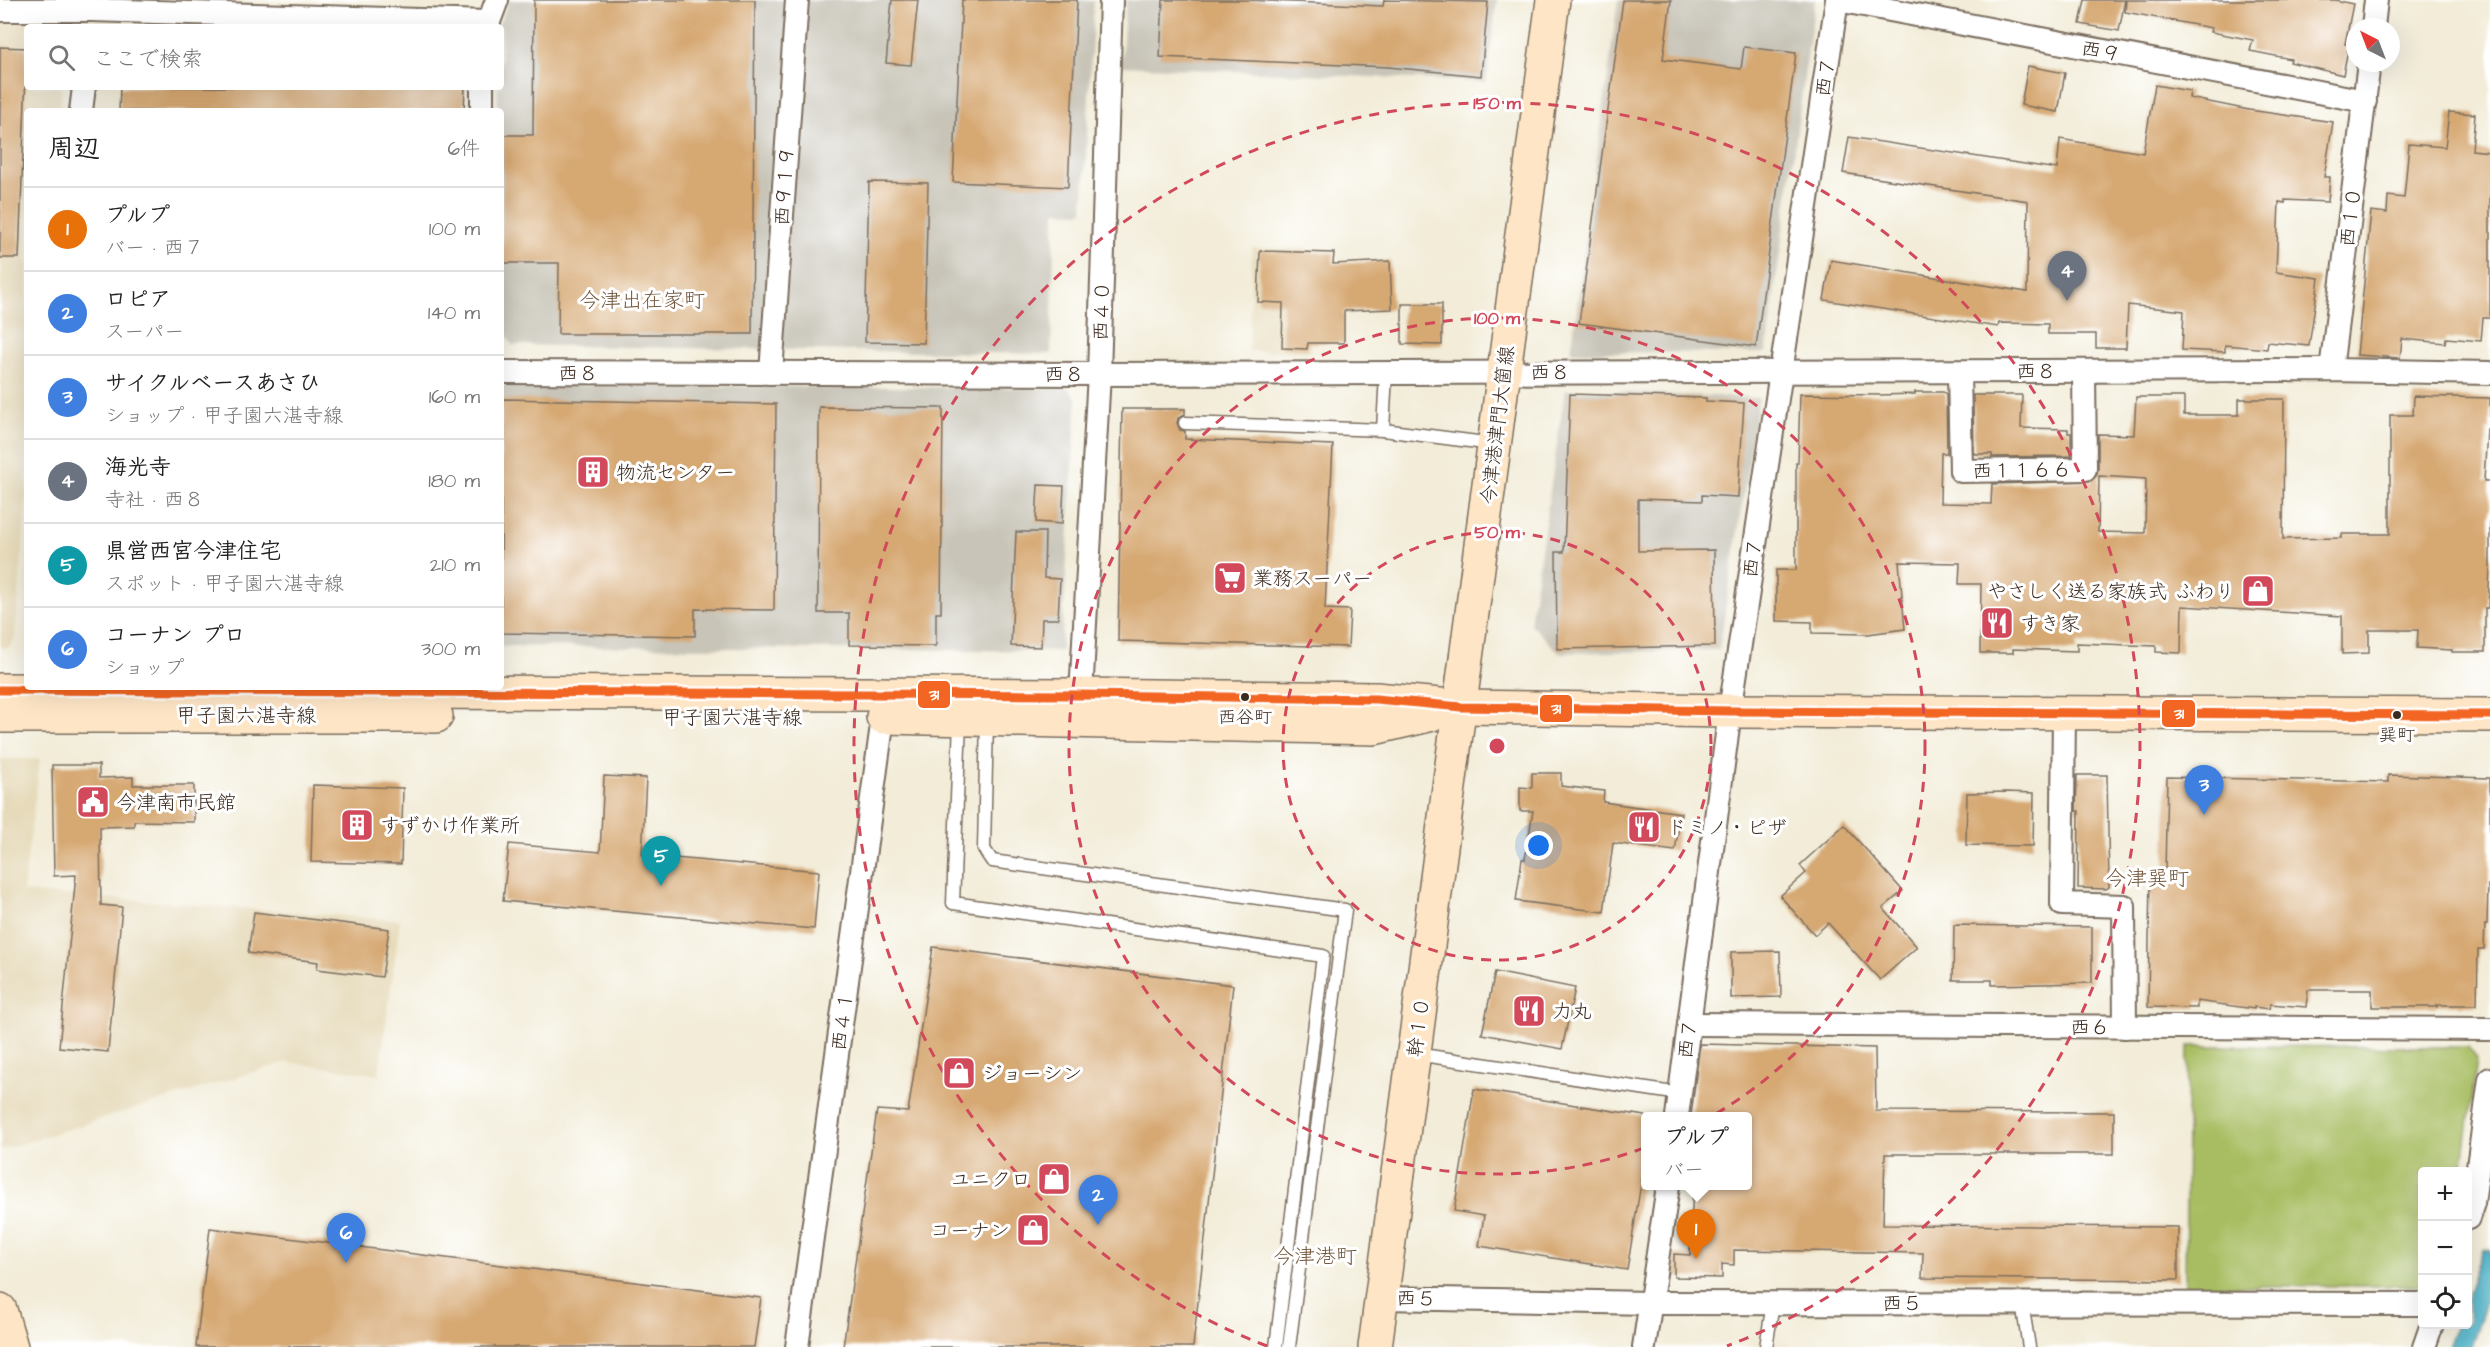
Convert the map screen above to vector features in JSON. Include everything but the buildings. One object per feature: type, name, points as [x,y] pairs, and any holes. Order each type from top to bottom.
[{"type":"main road","name":"今津港津門大箇線","points":[[1461,707],[1553,0]]},
{"type":"main road","name":"甲子園六湛寺線","points":[[17,699],[885,706],[1081,695],[1376,699],[1461,707],[1730,711],[2490,715]]},
{"type":"main road","name":"甲子園六湛寺線","points":[[885,706],[974,719],[1374,728],[1461,707]]},
{"type":"main road","name":"幹１０","points":[[1375,1347],[1461,707]]},
{"type":"main road","points":[[0,1310],[11,1347]]},
{"type":"street","points":[[487,24],[497,0]]},
{"type":"street","name":"西９１９","points":[[771,373],[797,0]]},
{"type":"street","name":"西４０","points":[[1081,695],[1099,374],[1111,0]]},
{"type":"street","name":"西９","points":[[1837,0],[2365,101]]},
{"type":"street","name":"西７","points":[[1678,1105],[1730,711],[1837,0]]},
{"type":"street","points":[[2374,18],[2376,0]]},
{"type":"street","points":[[0,10],[456,24]]},
{"type":"street","name":"西１０","points":[[2331,370],[2368,72]]},
{"type":"street","points":[[81,108],[84,90]]},
{"type":"street","points":[[482,90],[482,108]]},
{"type":"street","name":"西８","points":[[504,372],[1099,374],[2331,370],[2490,374]]},
{"type":"street","name":"西１１６６","points":[[1959,372],[1961,471],[2085,470],[2084,371]]},
{"type":"street","name":"西４１","points":[[797,1347],[885,706]]},
{"type":"street","points":[[2064,713],[2062,904],[2124,906],[2125,1027]]},
{"type":"street","name":"西６","points":[[1689,1024],[2490,1029]]},
{"type":"street","points":[[2472,1206],[2490,1079]]},
{"type":"street","points":[[1644,1347],[1667,1190]]},
{"type":"street","name":"西５","points":[[1382,1298],[1652,1303],[2418,1304]]},
{"type":"street","points":[[2424,1347],[2430,1329]]},
{"type":"lane","points":[[1383,430],[1386,373]]},
{"type":"lane","points":[[1185,423],[1383,430],[1494,444]]},
{"type":"lane","points":[[974,719],[953,903],[1323,956],[1276,1347]]},
{"type":"lane","points":[[974,719],[984,849],[992,861],[1345,910],[1289,1347]]},
{"type":"lane","points":[[1415,1054],[1678,1105]]},
{"type":"lane","points":[[1766,1347],[1773,1303]]},
{"type":"lane","points":[[2022,1303],[2029,1347]]},
{"type":"shaded area","points":[[509,0],[1094,0],[1083,212],[1055,211],[1051,354],[512,345],[504,331],[504,108],[498,108],[498,90],[504,90],[504,24],[499,24]]},
{"type":"shaded area","points":[[1126,0],[1497,0],[1486,82],[1121,66]]},
{"type":"shaded area","points":[[1618,0],[1815,0],[1766,353],[1571,352]]},
{"type":"shaded area","points":[[0,21],[61,21],[62,24],[24,24],[24,90],[62,90],[60,108],[24,108],[24,532],[15,638],[9,648],[0,647]]},
{"type":"shaded area","points":[[1252,248],[1312,249],[1310,352],[1249,351]]},
{"type":"shaded area","points":[[504,385],[1068,388],[1077,399],[1061,651],[504,646]]},
{"type":"shaded area","points":[[1565,390],[1759,398],[1719,650],[1559,653],[1530,624]]},
{"type":"shaded area","points":[[0,759],[40,759],[23,892],[400,920],[379,1075],[287,1062],[0,1150]]},
{"type":"green space","points":[[2188,1046],[2468,1047],[2477,1059],[2463,1167],[2418,1167],[2418,1285],[2185,1286]]},
{"type":"water","points":[[2483,1249],[2490,1250],[2490,1291],[2471,1347],[2448,1347],[2455,1329],[2472,1329],[2472,1281]]},
{"type":"transit line","name":"31","points":[[0,690],[1081,695],[1376,699],[1461,707],[1730,711],[2490,715]]},
{"type":"place","name":"海光寺","points":[[2067,301]]},
{"type":"place","name":"物流センター","points":[[593,472]]},
{"type":"place","name":"業務スーパー","points":[[1230,578]]},
{"type":"place","name":"やさしく送る家族式 ふわり","points":[[2258,591]]},
{"type":"place","name":"すき家","points":[[1997,623]]},
{"type":"place","name":"西谷町","points":[[1245,697]]},
{"type":"place","name":"巽町","points":[[2397,715]]},
{"type":"place","name":"今津南市民館","points":[[93,802]]},
{"type":"place","name":"サイクルベースあさひ","points":[[2204,815]]},
{"type":"place","name":"すずかけ作業所","points":[[357,825]]},
{"type":"place","name":"ドミノ・ピザ","points":[[1644,827]]},
{"type":"place","name":"県営西宮今津住宅","points":[[661,886]]},
{"type":"place","name":"力丸","points":[[1529,1011]]},
{"type":"place","name":"ジョーシン","points":[[959,1073]]},
{"type":"place","name":"ユニクロ","points":[[1054,1179]]},
{"type":"place","name":"ロピア","points":[[1098,1225]]},
{"type":"place","name":"コーナン","points":[[1033,1230]]},
{"type":"place","name":"プルプ","points":[[1696,1259]]},
{"type":"place","name":"コーナン プロ","points":[[346,1263]]},
{"type":"district","name":"今津出在家町","points":[[642,300]]},
{"type":"district","name":"今津巽町","points":[[2147,878]]},
{"type":"district","name":"今津港町","points":[[1315,1256]]}]
